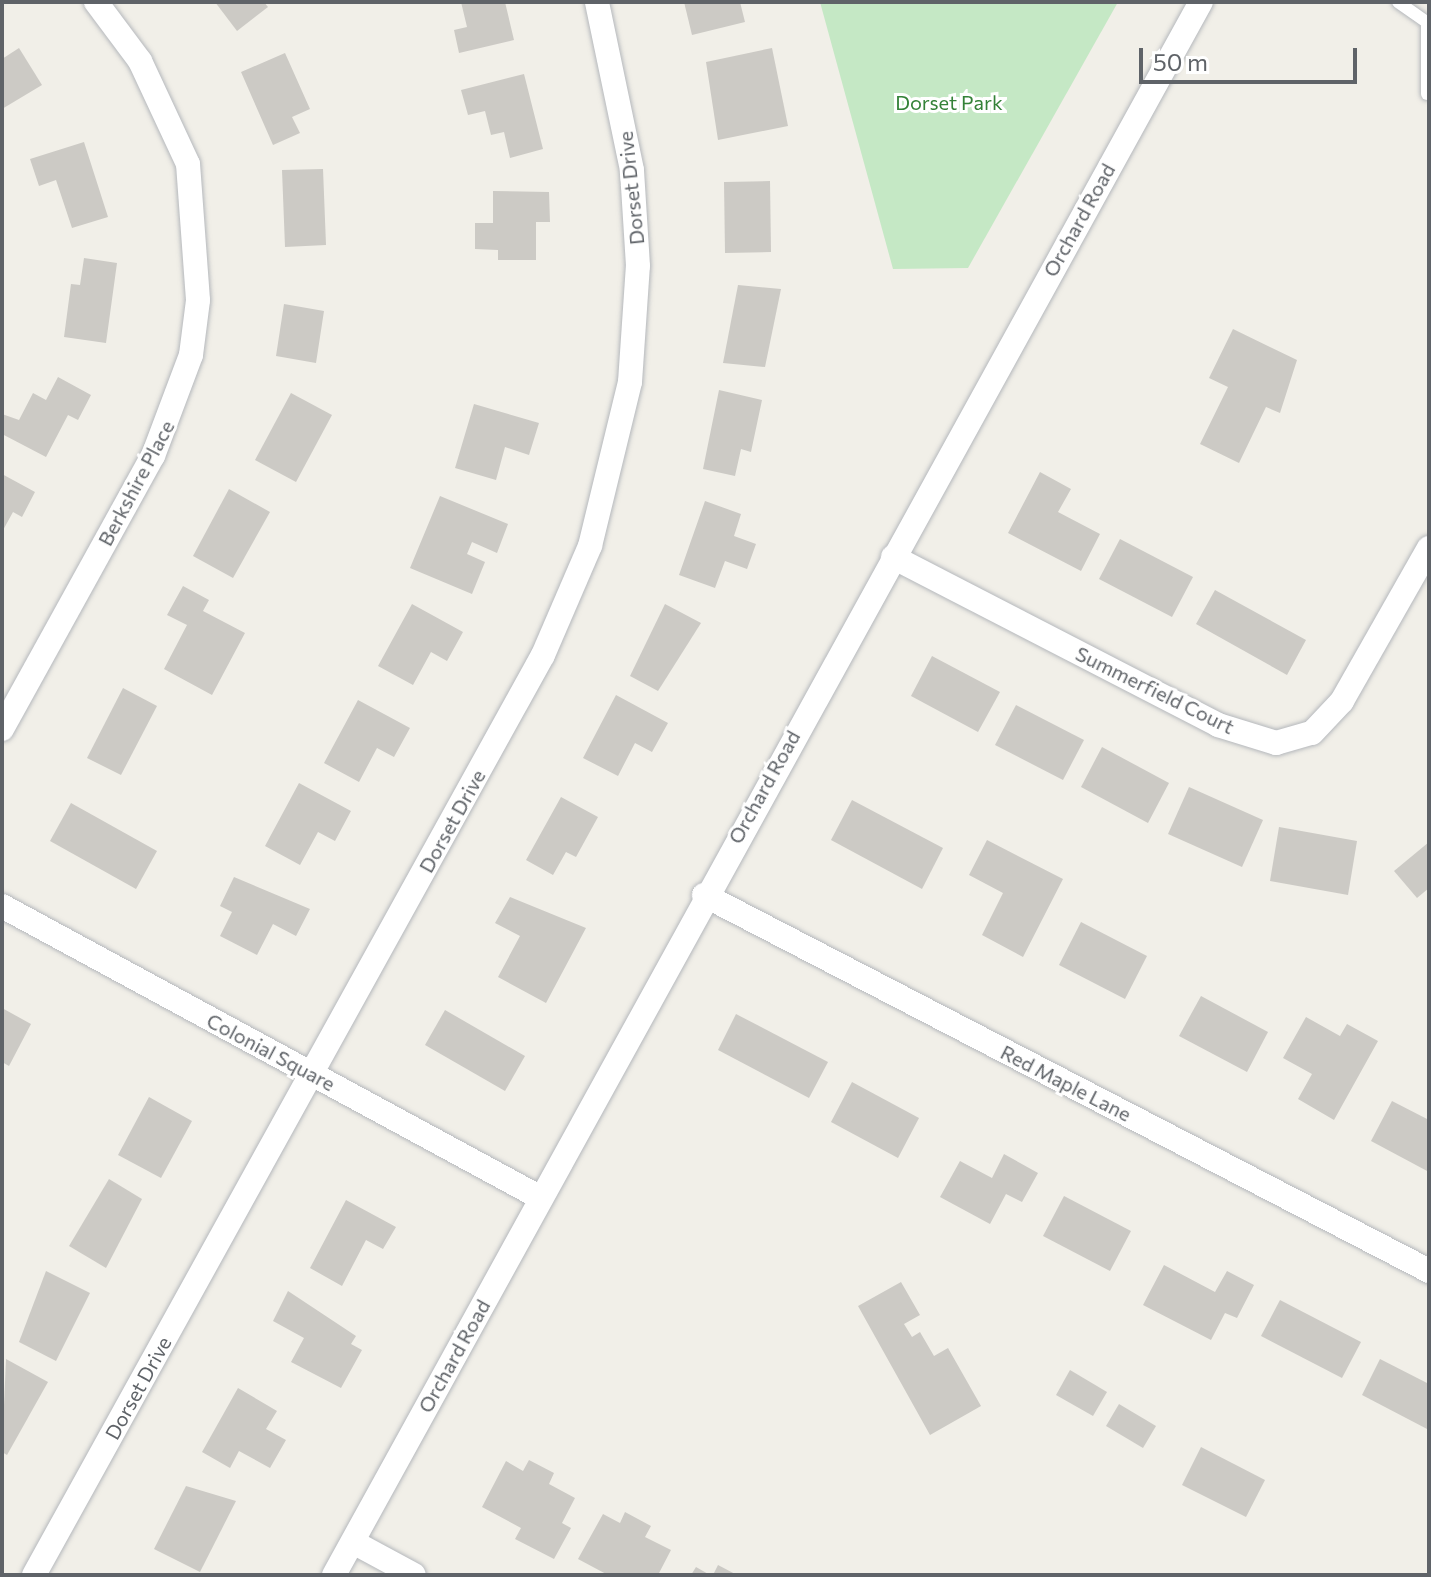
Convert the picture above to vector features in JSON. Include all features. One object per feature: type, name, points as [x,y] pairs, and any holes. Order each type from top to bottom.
[{"type":"street","name":"Berkshire Place","points":[[2,729],[159,444],[191,355],[198,300],[188,164],[140,61],[96,2]]},
{"type":"street","name":"Dorset Drive","points":[[34,1575],[543,655],[604,503],[630,382],[638,266],[632,170],[597,2]]},
{"type":"street","name":"Orchard Road","points":[[334,1575],[704,895],[1201,2]]},
{"type":"street","name":"Summerfield Court","points":[[893,557],[1218,725],[1276,743],[1294,742],[1326,722],[1429,548]]},
{"type":"street","name":"Red Maple Lane","points":[[704,895],[1429,1271]]},
{"type":"street","name":"Colonial Square","points":[[2,906],[541,1198]]},
{"type":"street","points":[[353,1542],[414,1575]]},
{"type":"lane","points":[[1398,2],[1427,22],[1427,94]]},
{"type":"green space","name":"Dorset Park","points":[[820,2],[1118,2],[968,268],[893,269]]},
{"type":"building","points":[[215,2],[264,2],[268,7],[237,31]]},
{"type":"building","points":[[461,2],[505,2],[514,40],[459,53],[454,30],[467,27]]},
{"type":"building","points":[[684,2],[740,2],[745,22],[692,35]]},
{"type":"building","points":[[19,48],[42,85],[2,109],[2,59]]},
{"type":"building","points":[[772,48],[788,126],[718,140],[706,62]]},
{"type":"building","points":[[285,53],[310,109],[292,117],[300,133],[273,145],[241,72]]},
{"type":"building","points":[[524,74],[543,149],[510,158],[504,132],[491,135],[485,111],[468,115],[461,90]]},
{"type":"building","points":[[84,142],[108,217],[72,228],[56,180],[39,186],[30,159]]},
{"type":"building","points":[[323,169],[326,245],[285,247],[282,170]]},
{"type":"building","points":[[770,181],[771,252],[725,253],[724,182]]},
{"type":"building","points":[[493,191],[549,192],[550,222],[536,222],[536,260],[498,260],[498,250],[475,249],[475,223],[493,223]]},
{"type":"building","points":[[84,258],[117,263],[106,343],[64,337],[71,284],[80,285]]},
{"type":"building","points":[[738,285],[781,289],[765,367],[723,363]]},
{"type":"building","points":[[284,304],[324,311],[316,363],[276,356]]},
{"type":"building","points":[[1233,329],[1297,360],[1280,413],[1266,407],[1239,463],[1200,444],[1228,387],[1209,378]]},
{"type":"building","points":[[58,377],[91,395],[78,420],[68,415],[46,457],[2,434],[2,414],[19,420],[33,393],[46,400]]},
{"type":"building","points":[[719,390],[762,400],[751,452],[741,449],[735,476],[703,469]]},
{"type":"building","points":[[291,393],[332,415],[296,482],[255,460]]},
{"type":"building","points":[[474,404],[539,423],[529,455],[505,447],[496,480],[455,468]]},
{"type":"building","points":[[1040,472],[1071,489],[1058,512],[1100,534],[1081,571],[1008,533]]},
{"type":"building","points":[[2,474],[35,492],[22,517],[13,512],[2,532]]},
{"type":"building","points":[[229,489],[270,512],[233,578],[193,556]]},
{"type":"building","points":[[440,496],[508,524],[497,553],[472,542],[467,554],[485,562],[472,594],[410,568]]},
{"type":"building","points":[[705,501],[741,514],[734,536],[756,544],[747,569],[725,561],[715,588],[679,575]]},
{"type":"building","points":[[1120,539],[1193,577],[1172,617],[1099,579]]},
{"type":"building","points":[[183,586],[209,600],[203,611],[245,633],[212,695],[164,669],[187,625],[167,615]]},
{"type":"building","points":[[1215,590],[1306,640],[1287,675],[1196,624]]},
{"type":"building","points":[[412,604],[463,632],[447,661],[431,652],[413,685],[378,666]]},
{"type":"building","points":[[665,604],[701,623],[658,691],[630,676]]},
{"type":"building","points":[[932,656],[1000,692],[978,732],[911,696]]},
{"type":"building","points":[[123,688],[157,706],[121,775],[87,758]]},
{"type":"building","points":[[616,695],[668,723],[652,752],[635,743],[618,776],[583,758]]},
{"type":"building","points":[[358,700],[410,728],[394,757],[377,748],[359,782],[324,763]]},
{"type":"building","points":[[1016,705],[1084,740],[1063,780],[995,745]]},
{"type":"building","points":[[1102,747],[1169,783],[1148,823],[1081,787]]},
{"type":"building","points":[[299,783],[351,811],[335,841],[318,832],[300,865],[265,846]]},
{"type":"building","points":[[1189,787],[1263,820],[1242,867],[1168,834]]},
{"type":"building","points":[[561,797],[598,817],[576,857],[566,852],[553,875],[526,860]]},
{"type":"building","points":[[852,800],[943,848],[922,889],[831,840]]},
{"type":"building","points":[[71,803],[157,851],[136,889],[50,841]]},
{"type":"building","points":[[1279,827],[1357,841],[1348,895],[1270,881]]},
{"type":"building","points":[[987,840],[1063,879],[1023,957],[982,935],[1003,893],[969,875]]},
{"type":"building","points":[[1429,842],[1429,888],[1417,898],[1394,871]]},
{"type":"building","points":[[234,877],[310,909],[296,936],[273,924],[257,955],[220,936],[232,912],[220,906]]},
{"type":"building","points":[[510,897],[586,928],[546,1003],[498,977],[520,936],[495,923]]},
{"type":"building","points":[[1081,922],[1147,956],[1125,999],[1059,965]]},
{"type":"building","points":[[1201,996],[1268,1032],[1247,1072],[1179,1036]]},
{"type":"building","points":[[2,1008],[31,1024],[9,1066],[2,1062]]},
{"type":"building","points":[[445,1010],[525,1056],[505,1091],[425,1045]]},
{"type":"building","points":[[736,1014],[828,1062],[809,1098],[718,1050]]},
{"type":"building","points":[[1306,1017],[1340,1036],[1347,1024],[1378,1041],[1334,1120],[1298,1099],[1312,1074],[1283,1058]]},
{"type":"building","points":[[852,1082],[919,1118],[898,1158],[831,1122]]},
{"type":"building","points":[[149,1097],[192,1121],[161,1178],[118,1155]]},
{"type":"building","points":[[1392,1101],[1429,1120],[1429,1172],[1371,1141]]},
{"type":"building","points":[[1004,1154],[1038,1173],[1022,1202],[1006,1194],[990,1224],[940,1197],[960,1161],[992,1178]]},
{"type":"building","points":[[109,1179],[142,1199],[106,1268],[69,1246]]},
{"type":"building","points":[[1064,1196],[1131,1231],[1110,1271],[1043,1236]]},
{"type":"building","points":[[346,1200],[396,1227],[383,1249],[366,1240],[342,1286],[310,1268]]},
{"type":"building","points":[[1164,1265],[1215,1292],[1227,1271],[1254,1285],[1237,1318],[1225,1313],[1211,1340],[1143,1305]]},
{"type":"building","points":[[46,1271],[90,1293],[56,1361],[19,1342]]},
{"type":"building","points":[[901,1282],[920,1315],[904,1324],[912,1337],[920,1332],[934,1356],[948,1348],[981,1406],[930,1435],[858,1306]]},
{"type":"building","points":[[288,1291],[356,1336],[351,1344],[362,1350],[341,1388],[291,1362],[304,1338],[273,1321]]},
{"type":"building","points":[[1280,1300],[1361,1342],[1342,1378],[1261,1336]]},
{"type":"building","points":[[6,1359],[48,1382],[7,1455],[2,1452]]},
{"type":"building","points":[[1380,1359],[1429,1384],[1429,1430],[1362,1395]]},
{"type":"building","points":[[1070,1370],[1107,1392],[1093,1416],[1056,1395]]},
{"type":"building","points":[[238,1388],[277,1411],[266,1429],[286,1440],[270,1468],[239,1451],[230,1468],[202,1452]]},
{"type":"building","points":[[1119,1404],[1156,1426],[1143,1448],[1106,1426]]},
{"type":"building","points":[[1201,1447],[1265,1480],[1246,1517],[1182,1485]]},
{"type":"building","points":[[529,1460],[554,1473],[549,1484],[575,1498],[562,1523],[571,1528],[554,1559],[515,1539],[521,1528],[482,1507],[506,1461],[523,1471]]},
{"type":"building","points":[[186,1486],[236,1501],[200,1572],[154,1549]]},
{"type":"building","points":[[625,1512],[651,1526],[645,1537],[671,1550],[658,1575],[608,1575],[578,1559],[603,1514],[620,1523]]},
{"type":"building","points":[[718,1565],[737,1575],[713,1575]]},
{"type":"building","points":[[696,1567],[710,1575],[691,1575]]}]
